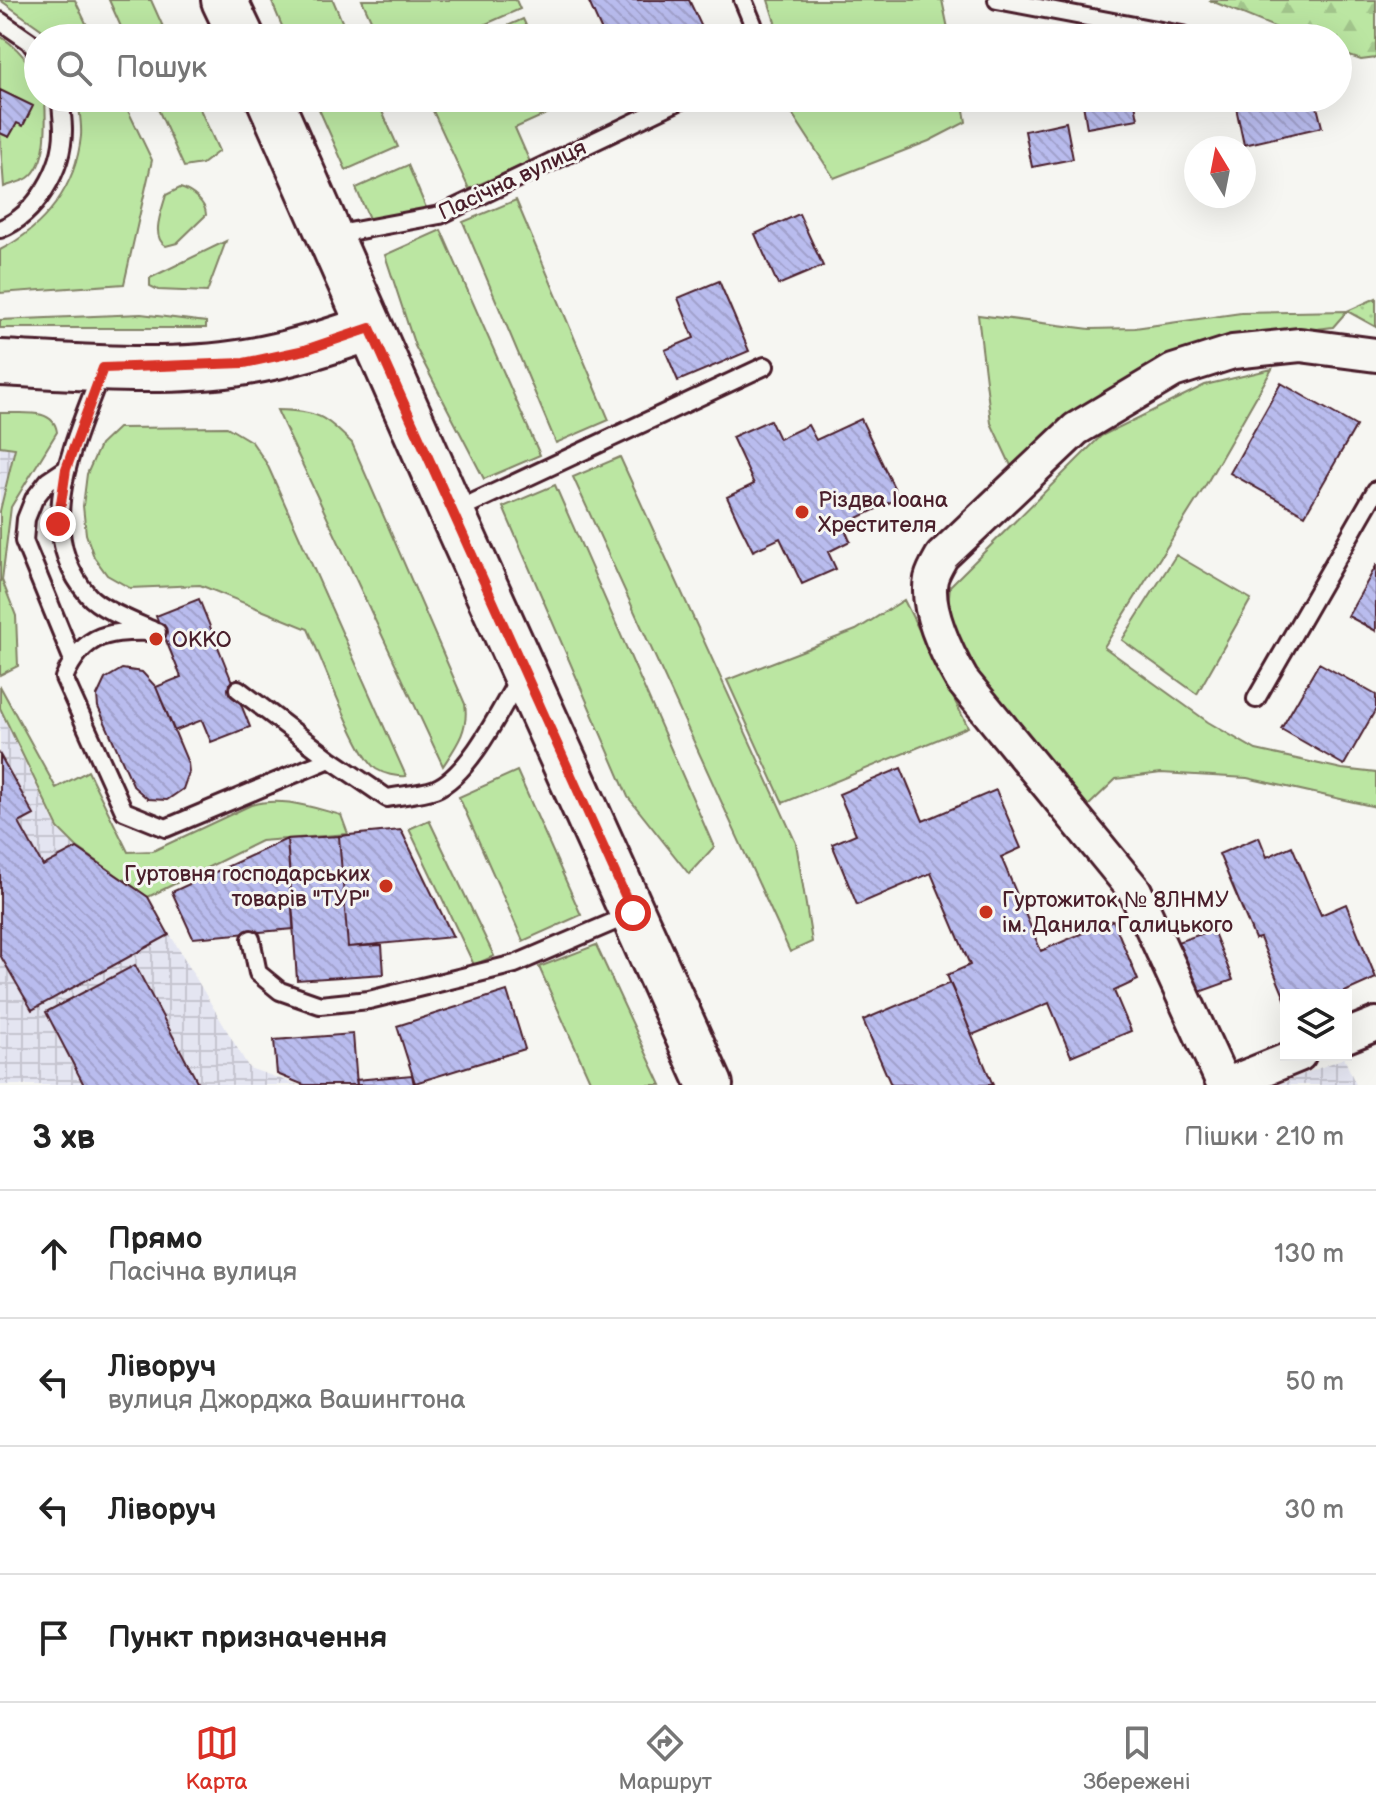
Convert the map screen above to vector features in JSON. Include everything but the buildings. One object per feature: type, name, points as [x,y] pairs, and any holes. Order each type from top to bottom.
[{"type":"main road","points":[[224,0],[235,24]]},
{"type":"main road","points":[[275,112],[710,1085]]},
{"type":"main road","points":[[0,363],[103,368],[244,363],[305,350],[370,328]]},
{"type":"street","points":[[1284,1061],[1225,1085],[1135,891],[962,680],[949,657],[930,600],[931,577],[942,556],[1076,429],[1173,371],[1233,352],[1300,345],[1376,355]]},
{"type":"street","points":[[1352,1034],[1376,1024]]},
{"type":"lane","points":[[743,0],[753,24]]},
{"type":"lane","points":[[997,0],[1124,24]]},
{"type":"lane","points":[[0,21],[24,38]]},
{"type":"lane","points":[[0,229],[12,224],[40,197],[56,167],[63,133],[62,112]]},
{"type":"lane","name":"Пасічна вулиця","points":[[332,236],[440,215],[656,112]]},
{"type":"lane","points":[[452,513],[765,366]]},
{"type":"lane","points":[[103,368],[66,469],[58,524],[67,563],[89,597],[157,632],[106,634],[87,643],[72,658],[64,678],[124,811],[166,828],[330,759]]},
{"type":"lane","points":[[66,469],[48,481],[34,499],[26,519],[24,541],[72,658]]},
{"type":"lane","points":[[1256,699],[1376,490]]},
{"type":"lane","points":[[238,689],[387,798],[437,788],[461,769],[484,739],[523,671]]},
{"type":"lane","points":[[251,939],[258,973],[280,991],[320,1005],[369,1000],[515,964],[633,913]]},
{"type":"shaded area","points":[[0,447],[14,449],[0,508]]},
{"type":"shaded area","points":[[0,711],[57,829],[77,848],[148,897],[249,1068],[298,1085],[0,1085]]},
{"type":"shaded area","points":[[1337,1061],[1345,1061],[1356,1085],[1277,1085]]},
{"type":"green space","points":[[0,0],[75,0],[86,24],[34,24]]},
{"type":"green space","points":[[109,0],[151,0],[162,24],[120,24]]},
{"type":"green space","points":[[271,0],[333,0],[343,24],[281,24]]},
{"type":"green space","points":[[362,0],[516,0],[520,9],[486,24],[373,24]]},
{"type":"green space","points":[[768,0],[942,0],[947,24],[776,24]]},
{"type":"green space","points":[[1209,0],[1376,0],[1376,58],[1361,60],[1352,57],[1352,24],[1267,24]]},
{"type":"green space","points":[[0,36],[24,57],[24,112],[46,112],[46,118],[43,152],[35,171],[26,179],[4,187],[0,133],[9,137],[17,123],[0,90]]},
{"type":"green space","points":[[80,112],[129,112],[152,160],[124,284],[0,293],[0,250],[31,230],[56,204],[73,172]]},
{"type":"green space","points":[[159,112],[201,112],[219,151],[202,164],[184,167]]},
{"type":"green space","points":[[320,112],[382,112],[398,147],[346,170]]},
{"type":"green space","points":[[433,112],[551,112],[515,128],[530,162],[469,189]]},
{"type":"green space","points":[[791,112],[964,112],[966,122],[929,141],[834,178]]},
{"type":"green space","points":[[408,165],[427,210],[375,233],[356,188]]},
{"type":"green space","points":[[180,188],[197,198],[206,215],[177,243],[166,246],[159,236],[160,215],[166,195]]},
{"type":"green space","points":[[516,200],[609,420],[556,443],[463,222]]},
{"type":"green space","points":[[441,230],[540,455],[484,479],[415,346],[385,255]]},
{"type":"green space","points":[[226,241],[207,292],[158,290],[150,286],[150,278]]},
{"type":"green space","points":[[1376,298],[1376,327],[1347,311]]},
{"type":"green space","points":[[1347,311],[1333,327],[1226,340],[1013,470],[991,423],[978,315],[1090,329],[1135,328],[1241,313]]},
{"type":"green space","points":[[141,314],[206,322],[206,328],[0,328],[0,320]]},
{"type":"green space","points":[[1272,369],[1204,488],[1104,647],[1208,722],[1256,750],[1342,769],[1376,773],[1376,807],[1247,778],[1161,773],[1116,779],[1088,806],[971,673],[948,606],[950,586],[1101,436],[1205,385]]},
{"type":"green space","points":[[277,410],[319,416],[352,443],[465,704],[463,729],[443,766]]},
{"type":"green space","points":[[0,413],[43,415],[55,424],[57,432],[11,507],[2,580],[16,616],[18,666],[0,675],[0,511],[15,448],[0,446]]},
{"type":"green space","points":[[227,427],[252,442],[267,464],[406,776],[383,772],[368,760],[308,629],[200,585],[130,588],[107,575],[94,557],[86,534],[83,506],[87,474],[100,445],[118,428]]},
{"type":"green space","points":[[620,457],[796,843],[812,942],[790,952],[573,477]]},
{"type":"green space","points":[[555,485],[714,847],[689,874],[628,797],[503,507]]},
{"type":"green space","points":[[1176,555],[1251,599],[1197,694],[1122,640]]},
{"type":"green space","points":[[904,600],[968,727],[783,803],[727,680],[856,630]]},
{"type":"green space","points":[[0,686],[56,788],[88,771],[128,852],[153,851],[251,805],[274,802],[341,815],[348,834],[261,841],[148,897],[77,847],[58,828],[0,708]]},
{"type":"green space","points":[[517,771],[581,915],[523,941],[459,797]]},
{"type":"green space","points":[[429,820],[494,956],[474,965],[409,829]]},
{"type":"green space","points":[[596,945],[661,1085],[592,1085],[539,967]]},
{"type":"place","name":"Різдва Іоана Хрестителя","points":[[802,512]]},
{"type":"place","name":"ОККО","points":[[156,639]]},
{"type":"place","name":"Гуртовня господарських товарів \"ТУР\"","points":[[386,886]]},
{"type":"place","name":"Гуртожиток № 8ЛНМУ ім. Данила Галицького","points":[[986,912]]},
{"type":"route","points":[[58,524],[66,469],[103,368],[244,363],[305,350],[370,328],[633,913]]}]
